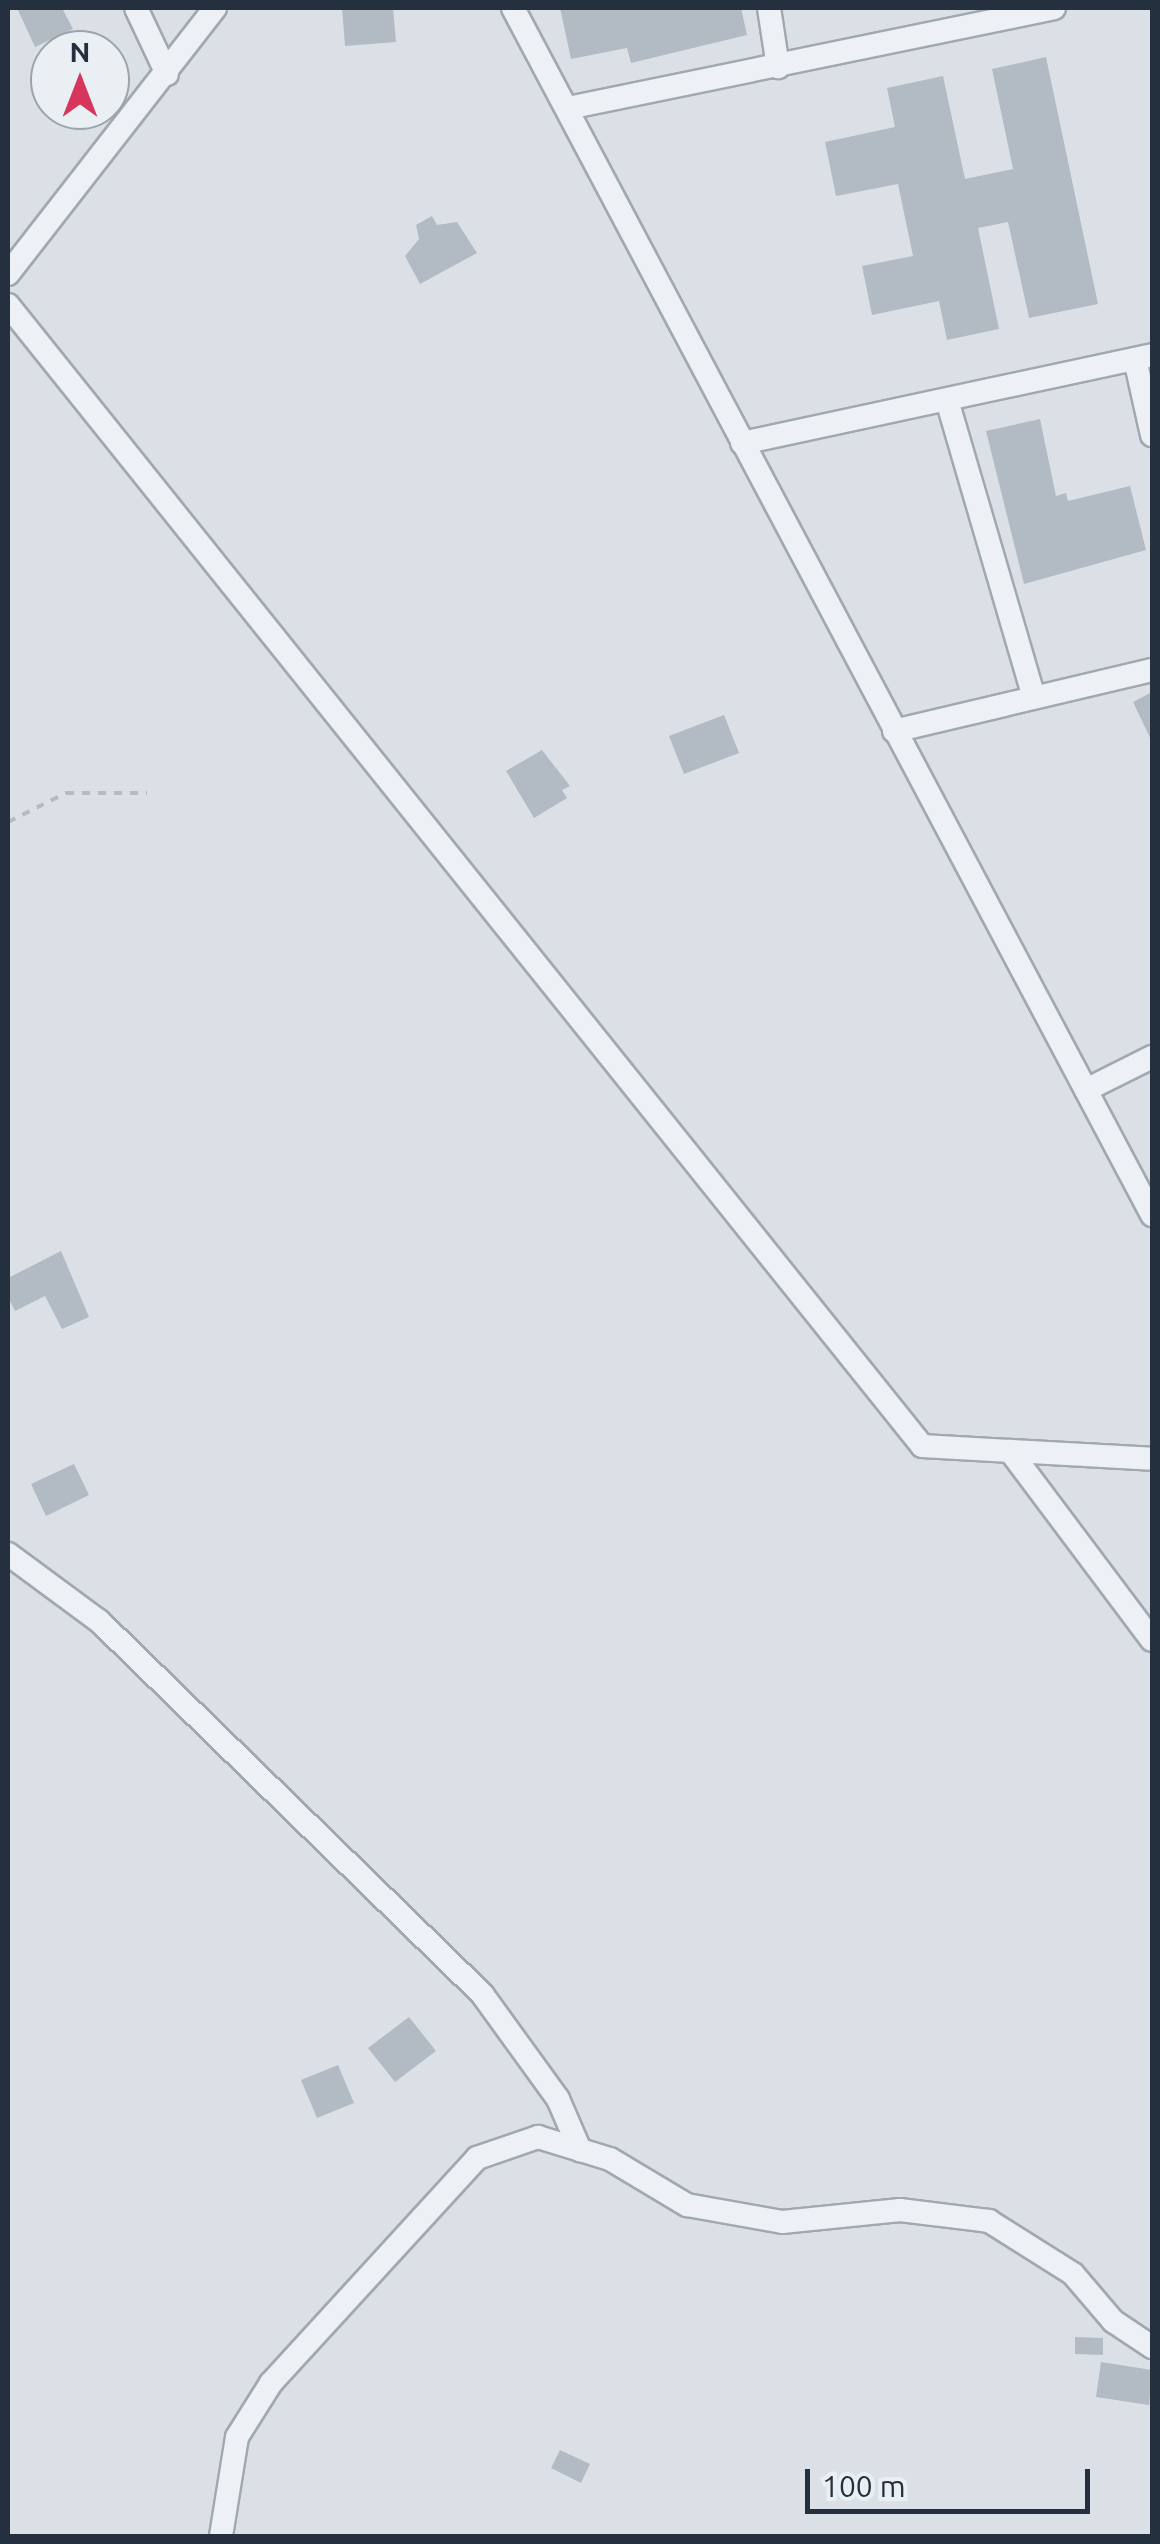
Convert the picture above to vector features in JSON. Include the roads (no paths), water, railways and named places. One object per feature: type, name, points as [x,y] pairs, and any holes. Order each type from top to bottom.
[{"type":"street","points":[[136,8],[167,74]]},
{"type":"street","points":[[8,274],[215,8]]},
{"type":"street","points":[[513,8],[1152,1214]]},
{"type":"street","points":[[769,8],[778,67]]},
{"type":"street","points":[[568,108],[778,67],[1015,12],[1054,8]]},
{"type":"street","points":[[8,305],[922,1446],[1152,1459]]},
{"type":"street","points":[[742,443],[1144,357],[1152,436]]},
{"type":"street","points":[[947,400],[1034,698]]},
{"type":"street","points":[[894,731],[1152,670]]},
{"type":"street","points":[[1086,1090],[1152,1056]]},
{"type":"street","points":[[1010,1451],[1152,1640]]},
{"type":"street","points":[[8,1554],[99,1621],[482,1994],[558,2100],[580,2150]]},
{"type":"street","points":[[221,2536],[237,2437],[271,2383],[367,2272],[477,2158],[538,2137],[610,2159],[687,2205],[782,2222],[900,2210],[989,2221],[1073,2274],[1113,2321],[1152,2346]]}]
